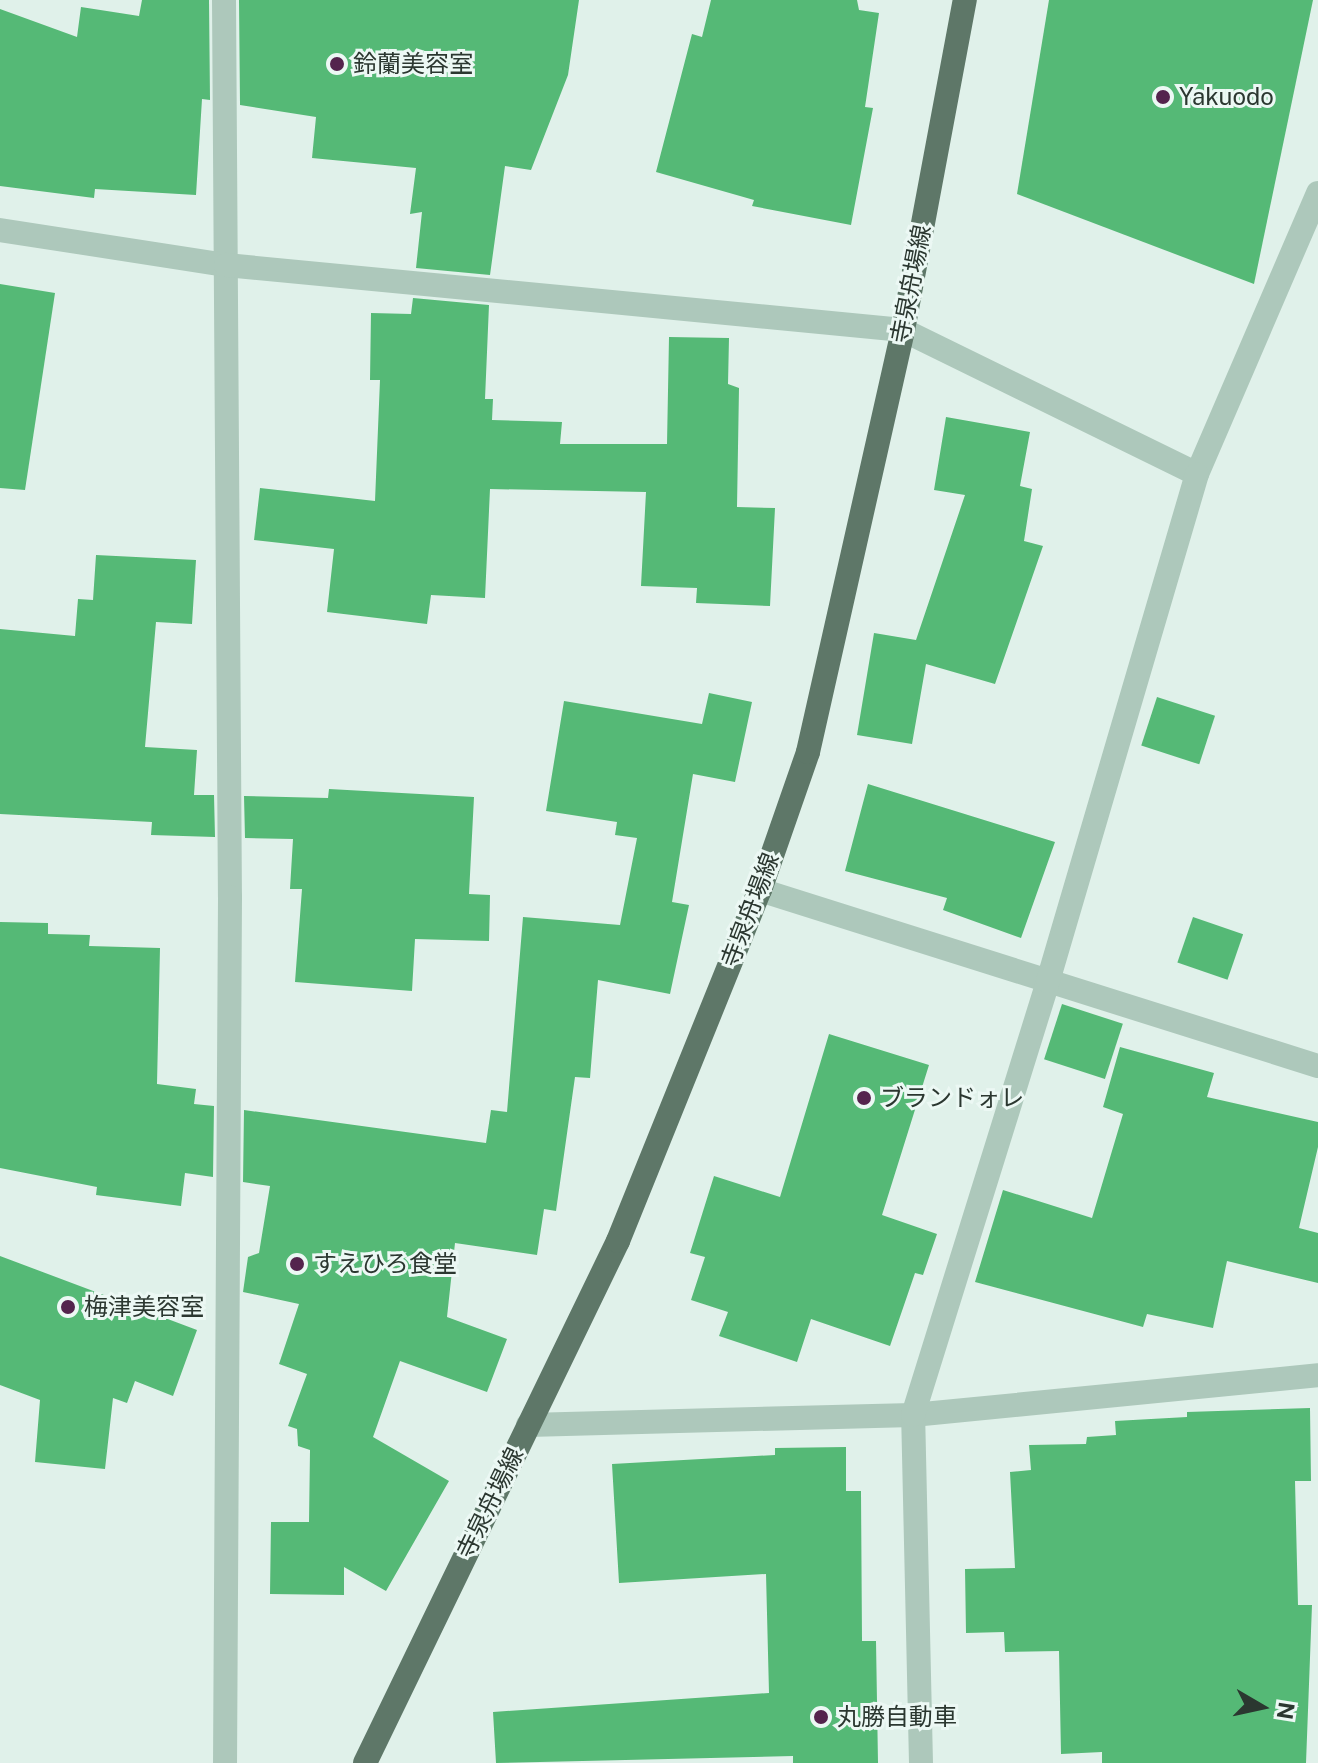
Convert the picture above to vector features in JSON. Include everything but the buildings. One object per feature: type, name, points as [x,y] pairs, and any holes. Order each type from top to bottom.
[{"type":"main road","name":"寺泉舟場線","points":[[365,1763],[618,1241],[760,890],[808,752],[903,330],[965,0]]},
{"type":"street","points":[[224,0],[230,912],[225,1763]]},
{"type":"street","points":[[921,1763],[913,1415],[1048,981],[1197,474],[1318,193]]},
{"type":"street","points":[[0,230],[226,265],[903,330],[1197,474]]},
{"type":"street","points":[[760,890],[1318,1066]]},
{"type":"street","points":[[528,1425],[913,1415],[1318,1375]]},
{"type":"place","name":"鈴蘭美容室","points":[[337,64]]},
{"type":"place","name":"Yakuodo","points":[[1163,97]]},
{"type":"place","name":"ブランドォレ","points":[[864,1098]]},
{"type":"place","name":"すえひろ食堂","points":[[297,1264]]},
{"type":"place","name":"梅津美容室","points":[[68,1307]]},
{"type":"place","name":"丸勝自動車","points":[[821,1717]]}]
